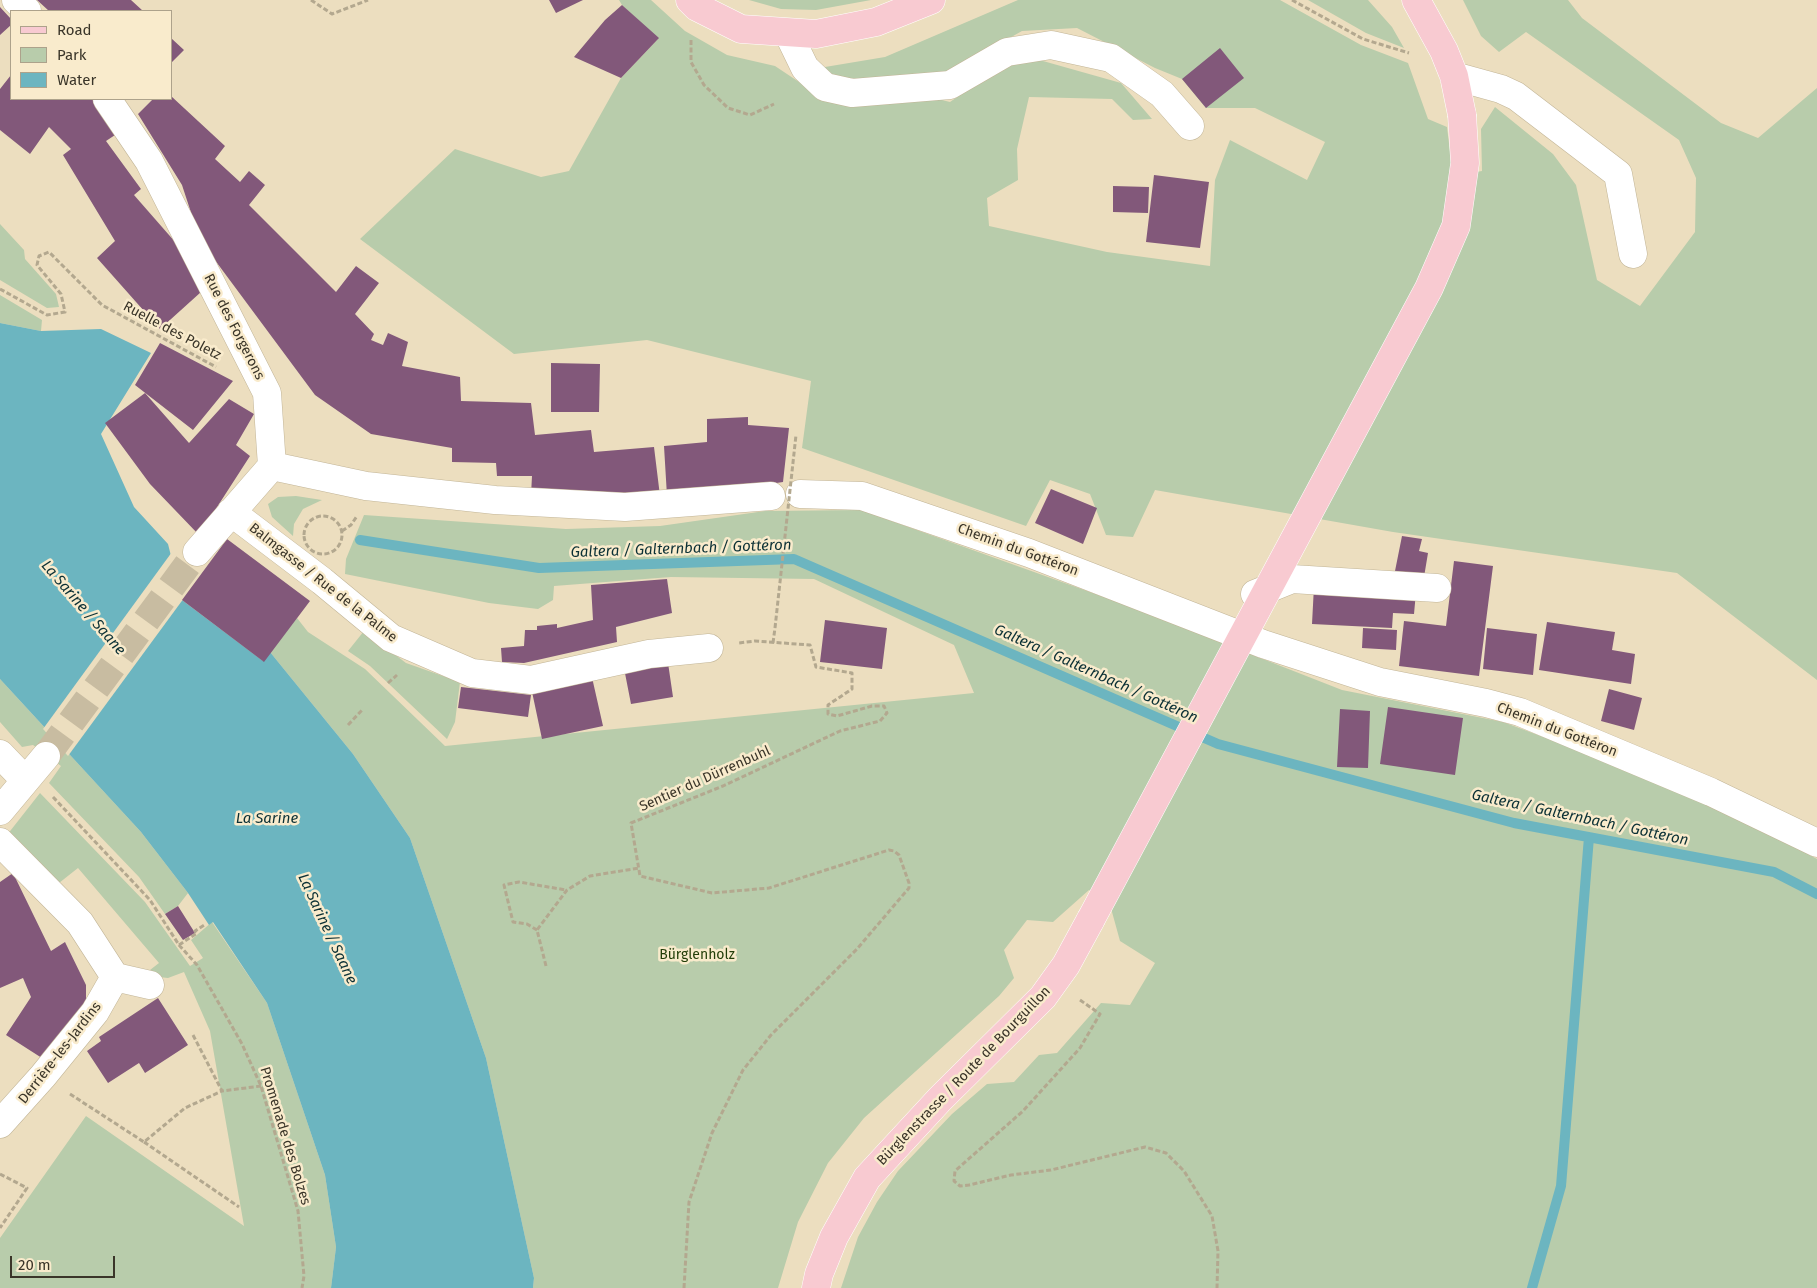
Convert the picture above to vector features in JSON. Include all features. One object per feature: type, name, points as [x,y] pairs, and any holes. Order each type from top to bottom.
[{"type":"main road","points":[[690,0],[697,7],[741,29],[816,34],[876,22],[931,0]]},
{"type":"main road","name":"Bürglenstrasse / Route de Bourguillon","points":[[816,1288],[819,1274],[834,1237],[867,1178],[940,1099],[1043,997],[1066,966],[1429,288],[1456,226],[1464,163],[1462,115],[1454,76],[1444,51],[1416,0]]},
{"type":"street","points":[[16,0],[26,10]]},
{"type":"street","points":[[788,33],[805,68],[825,87],[852,93],[950,85],[1006,52],[1051,45],[1111,58],[1162,94],[1190,126]]},
{"type":"street","points":[[1454,76],[1501,89],[1516,96],[1618,174],[1633,254]]},
{"type":"street","name":"Rue des Forgerons","points":[[108,100],[149,162],[267,393],[272,466]]},
{"type":"street","points":[[197,552],[272,466],[384,488],[495,500],[625,507],[771,496]]},
{"type":"street","name":"Chemin du Gottéron","points":[[800,494],[862,496],[1028,553],[1230,631],[1380,682],[1486,702],[1520,712],[1711,792],[1817,842]]},
{"type":"street","name":"Balmgasse / Rue de la Palme","points":[[232,512],[322,581],[391,638],[472,673],[531,680],[649,654],[709,648]]},
{"type":"street","points":[[1230,631],[1257,592],[1292,579],[1437,588]]},
{"type":"street","points":[[0,754],[36,785]]},
{"type":"street","points":[[3,804],[36,785],[46,756]]},
{"type":"street","points":[[0,842],[80,924],[115,977],[150,985]]},
{"type":"street","name":"Derrière-les-Jardins","points":[[0,1124],[8,1118],[95,1012],[115,977]]},
{"type":"path","points":[[311,0],[332,14],[368,0]]},
{"type":"path","points":[[1292,0],[1363,39],[1403,53],[1444,51]]},
{"type":"path","points":[[691,36],[691,62],[704,84],[728,108],[750,115],[774,104]]},
{"type":"path","name":"Ruelle des Poletz","points":[[0,289],[47,315],[64,312],[61,294],[36,265],[39,256],[49,252],[102,306],[244,381],[261,382]]},
{"type":"path","name":"Sentier du Dürrenbuhl","points":[[639,868],[631,823],[724,786],[840,730],[880,721],[887,713],[884,706],[872,706],[837,716],[828,714],[828,705],[852,688],[852,673],[816,667],[810,645],[773,643],[796,436]]},
{"type":"path","points":[[330,518],[339,525],[342,531],[356,519]]},
{"type":"path","points":[[348,725],[363,709]]},
{"type":"path","name":"Promenade des Bolzes","points":[[36,785],[150,900],[179,945],[201,973],[242,1044],[261,1086],[298,1212],[304,1276],[302,1288]]},
{"type":"path","points":[[537,930],[567,890],[590,876],[639,868],[640,876],[712,893],[769,888],[889,850],[899,855],[909,883],[905,896],[857,948],[771,1035],[743,1070],[712,1133],[690,1202],[684,1288]]},
{"type":"path","points":[[546,966],[537,930],[527,924],[513,922],[504,885],[519,882],[567,890]]},
{"type":"path","points":[[179,945],[197,933],[196,931],[206,924]]},
{"type":"path","points":[[1055,981],[1100,1014],[1080,1048],[1023,1111],[955,1171],[954,1181],[960,1186],[969,1185],[1010,1175],[1051,1170],[1145,1147],[1166,1153],[1184,1171],[1212,1216],[1218,1251],[1217,1288]]},
{"type":"path","points":[[193,1035],[222,1091]]},
{"type":"path","points":[[43,1076],[239,1207]]},
{"type":"path","points":[[144,1142],[185,1108],[222,1091],[261,1086]]},
{"type":"path","points":[[0,1174],[27,1188],[0,1228]]},
{"type":"green space","points":[[619,0],[651,0],[685,31],[727,55],[775,66],[817,94],[922,95],[950,102],[999,68],[1023,59],[1043,61],[1121,83],[1152,119],[1133,120],[1112,99],[1029,97],[1017,149],[1018,180],[987,198],[989,226],[1107,252],[1210,266],[1215,180],[1230,140],[1307,180],[1325,142],[1255,108],[1206,108],[1182,79],[1155,68],[1077,28],[1022,31],[947,73],[853,84],[830,79],[819,68],[885,57],[1018,0],[1280,0],[1361,45],[1408,63],[1428,119],[1447,127],[1453,176],[1482,171],[1481,129],[1495,107],[1553,154],[1576,185],[1597,280],[1640,306],[1695,232],[1696,178],[1679,140],[1526,32],[1499,52],[1481,36],[1463,0],[1568,0],[1582,18],[1721,123],[1758,138],[1817,88],[1817,680],[1677,573],[1393,532],[1155,490],[1133,537],[1106,535],[1090,494],[1050,480],[1026,526],[802,448],[811,381],[647,340],[514,354],[360,239],[455,149],[541,177],[569,171],[621,78],[658,39]]},
{"type":"green space","points":[[749,0],[871,0],[816,10],[781,9]]},
{"type":"green space","points":[[1308,0],[1368,0],[1392,27],[1404,48],[1366,33]]},
{"type":"green space","points":[[0,224],[24,250],[25,259],[56,294],[59,307],[47,308],[0,280]]},
{"type":"green space","points":[[0,295],[42,320],[41,331],[0,323]]},
{"type":"green space","points":[[296,496],[322,500],[303,509],[294,524],[293,536],[272,517],[268,504],[278,497]]},
{"type":"green space","name":"Bürglenholz","points":[[861,510],[1115,601],[1342,690],[1503,722],[1697,794],[1817,859],[1817,1288],[841,1288],[858,1237],[877,1202],[898,1171],[952,1114],[987,1084],[1014,1082],[1039,1055],[1057,1053],[1101,1003],[1130,1005],[1155,963],[1120,941],[1109,901],[1089,890],[1053,922],[1027,920],[1004,950],[1014,978],[999,996],[864,1118],[828,1163],[798,1222],[778,1288],[533,1288],[534,1278],[486,1058],[410,838],[353,754],[270,652],[297,618],[308,632],[365,669],[445,746],[974,693],[954,645],[814,579],[671,577],[554,586],[553,600],[538,609],[489,603],[345,574],[346,559],[364,515],[566,529],[660,526],[765,511]]},
{"type":"green space","points":[[364,631],[406,663],[460,682],[455,722],[447,739],[370,666],[348,651]]},
{"type":"green space","points":[[0,679],[141,832],[188,893],[178,906],[165,914],[139,877],[49,783],[61,766],[33,745],[22,747],[0,722]]},
{"type":"green space","points":[[40,793],[145,902],[190,966],[203,958],[191,940],[212,922],[267,1003],[325,1175],[336,1247],[331,1288],[0,1288],[0,1238],[86,1116],[244,1226],[210,1031],[184,972],[168,978],[159,977],[150,970],[159,963],[78,868],[59,883],[7,835]]},
{"type":"water","name":"La Sarine","points":[[0,323],[41,331],[101,329],[151,353],[101,434],[134,507],[168,544],[182,600],[263,661],[270,652],[353,754],[410,838],[486,1058],[534,1278],[533,1288],[331,1288],[336,1247],[325,1175],[267,1003],[213,922],[209,925],[188,893],[141,832],[0,679]]},
{"type":"pier","points":[[172,552],[184,598],[68,756],[43,729]]},
{"type":"building","points":[[37,0],[131,0],[142,10],[48,10]]},
{"type":"building","points":[[549,0],[583,0],[556,13]]},
{"type":"building","points":[[622,5],[659,38],[621,78],[574,57],[605,20]]},
{"type":"building","points":[[0,7],[10,18],[10,26],[0,35]]},
{"type":"building","points":[[172,39],[184,50],[172,62]]},
{"type":"building","points":[[1220,48],[1244,78],[1206,108],[1182,79]]},
{"type":"building","points":[[10,76],[10,100],[104,100],[124,129],[106,141],[141,189],[134,195],[211,283],[160,329],[97,258],[115,241],[63,155],[71,149],[49,127],[30,154],[0,130],[0,89]]},
{"type":"building","points":[[172,97],[225,146],[215,159],[240,182],[249,171],[265,185],[249,205],[336,292],[356,266],[379,283],[355,314],[374,334],[371,340],[383,345],[388,333],[408,342],[402,366],[460,377],[461,401],[531,403],[535,435],[591,430],[594,452],[654,447],[660,496],[531,495],[532,476],[497,476],[496,463],[452,462],[452,448],[371,434],[315,395],[200,240],[182,185],[138,114],[152,100],[172,100]]},
{"type":"building","points":[[1154,175],[1209,182],[1200,248],[1146,242]]},
{"type":"building","points":[[1113,186],[1149,187],[1148,213],[1113,212]]},
{"type":"building","points":[[160,343],[233,381],[193,430],[135,385]]},
{"type":"building","points":[[551,363],[600,364],[599,412],[551,412]]},
{"type":"building","points":[[145,393],[189,443],[229,399],[254,414],[236,445],[250,456],[199,535],[150,484],[105,423]]},
{"type":"building","points":[[748,417],[748,425],[789,428],[783,482],[723,491],[667,496],[664,446],[707,442],[707,419]]},
{"type":"building","points":[[1051,489],[1097,508],[1083,544],[1035,523]]},
{"type":"building","points":[[1402,536],[1422,539],[1419,551],[1428,553],[1424,577],[1395,571]]},
{"type":"building","points":[[227,539],[310,601],[264,662],[182,600]]},
{"type":"building","points":[[1454,561],[1493,566],[1479,676],[1399,666],[1404,621],[1446,626]]},
{"type":"building","points":[[667,579],[672,613],[616,627],[617,642],[524,663],[502,662],[501,648],[524,646],[525,630],[537,630],[537,626],[557,624],[557,628],[593,620],[591,585]]},
{"type":"building","points":[[1314,586],[1416,592],[1414,614],[1393,613],[1392,628],[1312,624]]},
{"type":"building","points":[[825,620],[887,628],[882,669],[820,662]]},
{"type":"building","points":[[1547,622],[1615,632],[1612,650],[1635,654],[1631,684],[1539,670]]},
{"type":"building","points":[[1363,628],[1397,630],[1396,650],[1362,648]]},
{"type":"building","points":[[1487,628],[1537,634],[1533,675],[1483,669]]},
{"type":"building","points":[[667,656],[673,697],[631,704],[623,663]]},
{"type":"building","points":[[591,673],[603,726],[542,739],[531,687]]},
{"type":"building","points":[[461,687],[531,695],[528,717],[458,708]]},
{"type":"building","points":[[1609,689],[1642,698],[1634,730],[1601,721]]},
{"type":"building","points":[[1388,707],[1463,718],[1455,775],[1380,764]]},
{"type":"building","points":[[1340,709],[1370,711],[1368,768],[1337,767]]},
{"type":"building","points":[[13,873],[51,951],[65,942],[86,985],[86,1004],[45,1060],[6,1035],[31,997],[23,978],[0,988],[0,882]]},
{"type":"building","points":[[178,906],[195,933],[183,940],[165,914]]},
{"type":"building","points":[[158,998],[188,1045],[145,1073],[139,1063],[108,1083],[87,1051],[101,1041],[99,1037]]},
{"type":"waterway","name":"Galtera / Galternbach / Gottéron","points":[[360,540],[539,568],[794,559],[1218,744],[1514,823],[1774,872],[1817,894]]},
{"type":"waterway","points":[[1532,1288],[1561,1186],[1589,837]]},
{"type":"tunnel","points":[[46,756],[197,552]]},
{"type":"water label","name":"La Sarine / Saane","points":[[83,608]]},
{"type":"water label","name":"La Sarine / Saane","points":[[327,929]]}]
